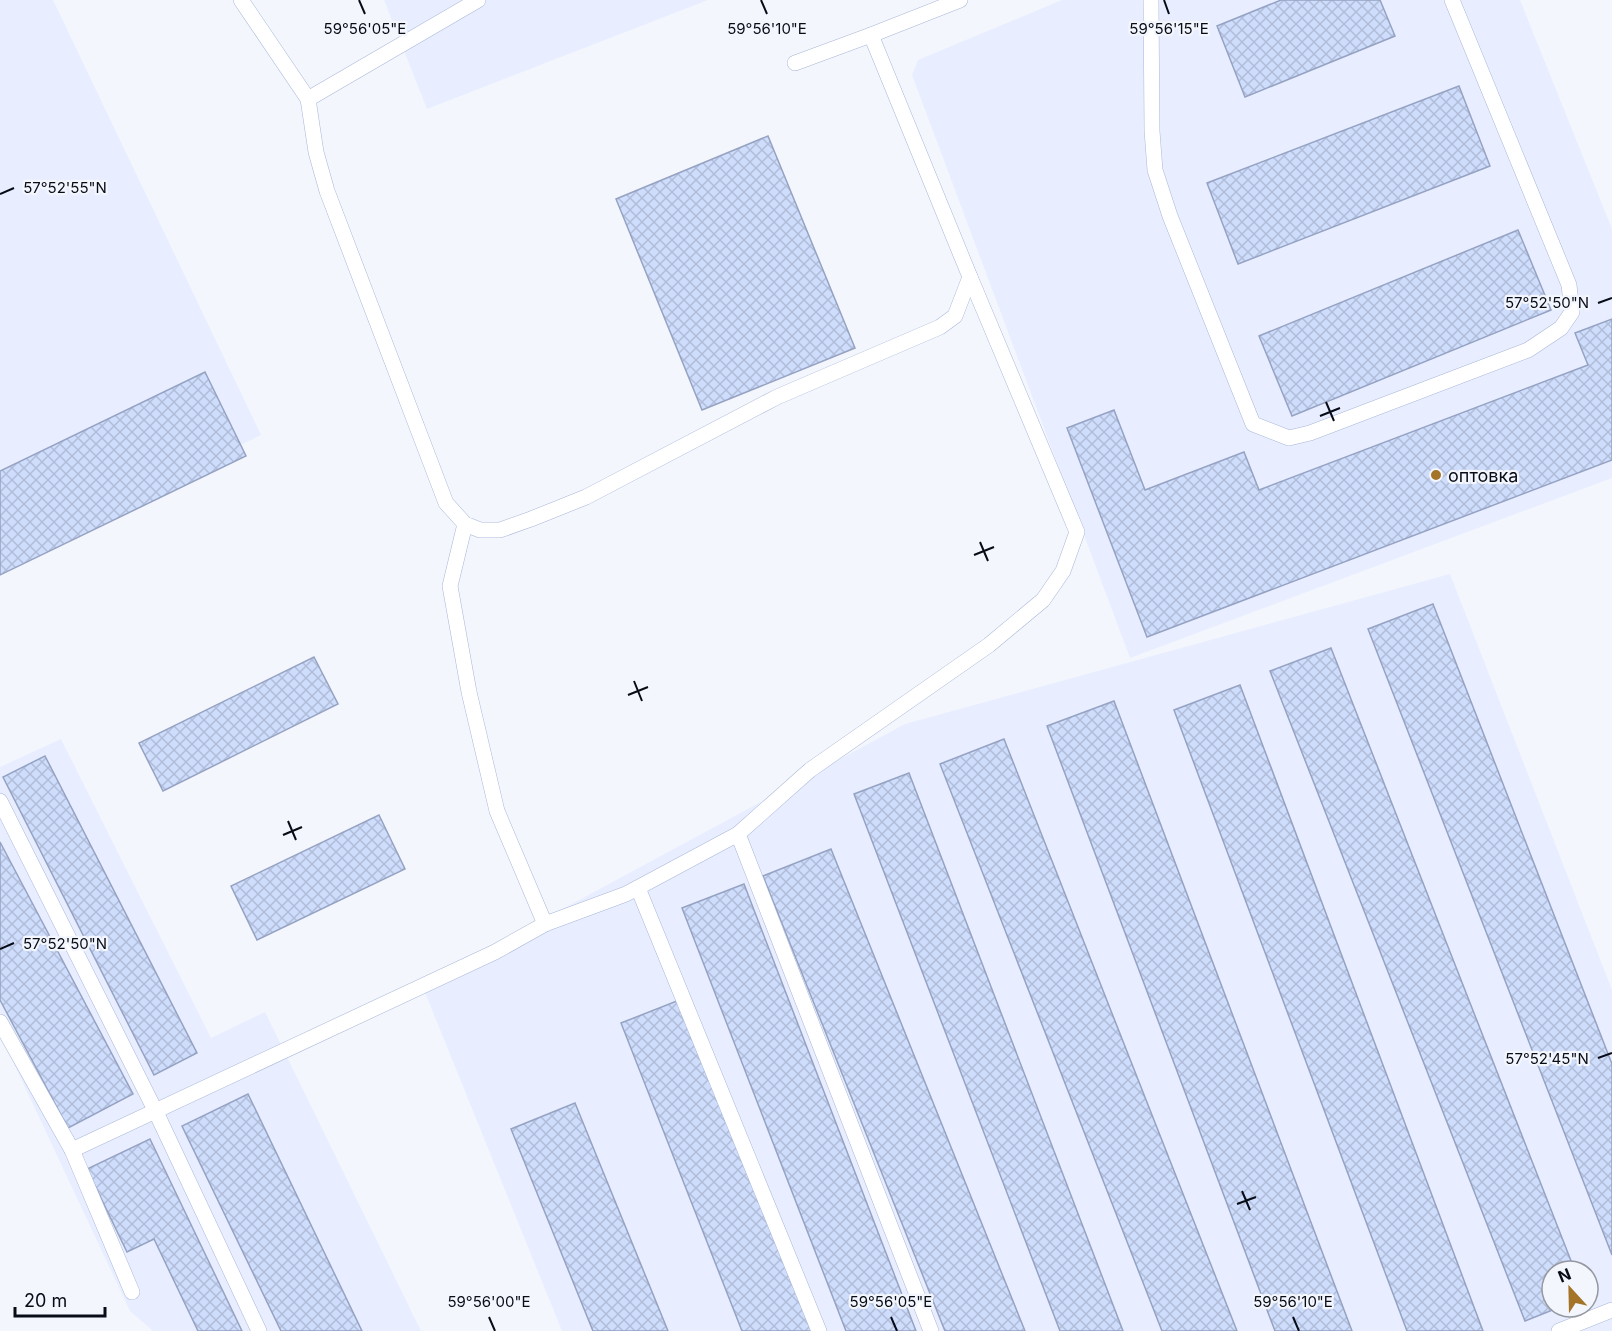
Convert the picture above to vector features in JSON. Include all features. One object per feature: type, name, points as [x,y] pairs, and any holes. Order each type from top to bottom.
[{"type":"lane","points":[[241,0],[308,99],[316,152],[327,191],[446,503],[465,524],[480,530],[500,530],[586,497],[777,397],[940,327],[956,316],[970,277]]},
{"type":"lane","points":[[308,99],[478,0]]},
{"type":"lane","points":[[795,63],[960,0]]},
{"type":"lane","points":[[1151,7],[1152,131],[1155,170],[1170,216],[1253,424],[1288,438],[1310,433],[1528,351],[1561,328],[1572,312],[1569,285],[1452,0]]},
{"type":"lane","points":[[72,1150],[495,952],[545,924],[638,888],[738,834],[810,770],[989,645],[1043,600],[1063,571],[1077,532],[872,35]]},
{"type":"lane","points":[[465,524],[450,586],[469,692],[497,811],[545,924]]},
{"type":"lane","points":[[0,801],[155,1110],[259,1331]]},
{"type":"lane","points":[[738,834],[931,1331]]},
{"type":"lane","points":[[638,888],[819,1331]]},
{"type":"lane","points":[[0,1022],[72,1150],[132,1292]]},
{"type":"lane","points":[[1559,1331],[1612,1310]]},
{"type":"shaded area","points":[[0,0],[53,0],[261,435],[0,561]]},
{"type":"shaded area","points":[[384,0],[708,0],[427,109]]},
{"type":"shaded area","points":[[1062,0],[1520,0],[1612,229],[1612,478],[1130,658],[912,75],[918,60]]},
{"type":"shaded area","points":[[1450,574],[1612,990],[1612,1331],[562,1331],[422,985],[905,724]]},
{"type":"shaded area","points":[[61,739],[211,1038],[265,1012],[421,1331],[153,1331],[130,1311],[0,1034],[0,767]]},
{"type":"building","points":[[1281,0],[1380,0],[1395,36],[1245,97],[1217,26]]},
{"type":"building","points":[[1459,86],[1490,166],[1238,264],[1207,183]]},
{"type":"building","points":[[768,136],[855,348],[702,410],[616,199]]},
{"type":"building","points":[[1518,230],[1551,310],[1292,416],[1259,336]]},
{"type":"building","name":"оптовка","points":[[1612,319],[1612,460],[1147,637],[1067,428],[1114,410],[1145,490],[1244,452],[1259,490],[1588,365],[1575,333]]},
{"type":"building","points":[[205,372],[246,456],[0,575],[0,471]]},
{"type":"building","points":[[1433,604],[1612,1064],[1612,1255],[1368,629]]},
{"type":"building","points":[[1331,648],[1570,1259],[1540,1259],[1540,1315],[1525,1321],[1270,671]]},
{"type":"building","points":[[314,657],[338,704],[163,791],[139,743]]},
{"type":"building","points":[[1240,685],[1483,1331],[1407,1331],[1174,710]]},
{"type":"building","points":[[1114,701],[1352,1331],[1275,1331],[1047,726]]},
{"type":"building","points":[[1004,739],[1237,1331],[1162,1331],[940,764]]},
{"type":"building","points":[[45,756],[197,1053],[154,1075],[3,777]]},
{"type":"building","points":[[909,773],[1123,1331],[1060,1331],[854,794]]},
{"type":"building","points":[[379,815],[405,869],[257,940],[231,886]]},
{"type":"building","points":[[0,842],[133,1094],[68,1128],[0,1000]]},
{"type":"building","points":[[831,849],[1025,1331],[945,1331],[763,876]]},
{"type":"building","points":[[744,884],[916,1331],[846,1331],[682,908]]},
{"type":"building","points":[[682,999],[812,1331],[742,1331],[621,1023]]},
{"type":"building","points":[[248,1094],[362,1331],[281,1331],[182,1126]]},
{"type":"building","points":[[575,1103],[668,1331],[593,1331],[511,1129]]},
{"type":"building","points":[[150,1139],[242,1331],[198,1331],[154,1239],[127,1252],[87,1169]]},
{"type":"place","name":"оптовка","points":[[1436,475]]}]
